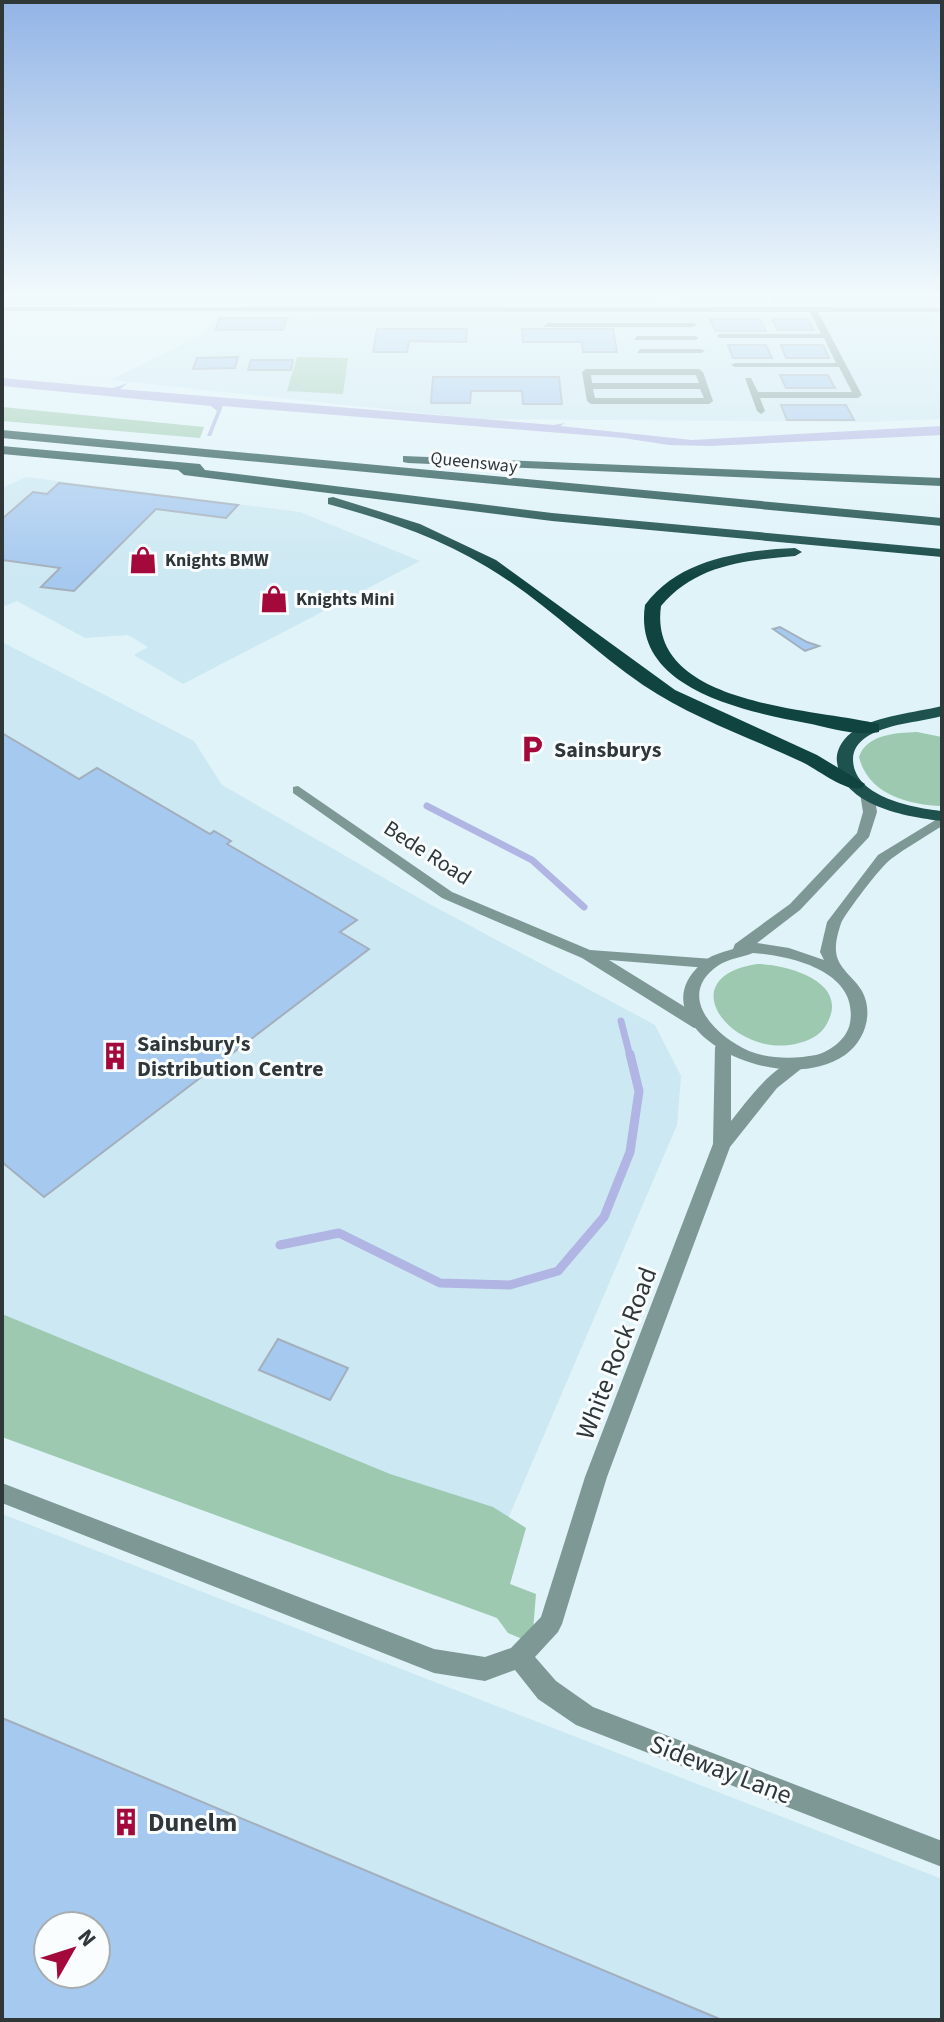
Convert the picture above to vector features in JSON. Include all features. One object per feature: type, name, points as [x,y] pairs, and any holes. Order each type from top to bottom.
[{"type":"highway","name":"Queensway","points":[[2,434],[942,522]]},
{"type":"highway","points":[[76,441],[539,467],[942,480]]},
{"type":"highway","points":[[253,449],[618,483],[927,505]]},
{"type":"highway","name":"Queensway","points":[[2,450],[942,534]]},
{"type":"highway","points":[[48,455],[552,517],[942,553]]},
{"type":"highway","points":[[48,455],[289,491],[361,508],[417,527],[515,577],[627,667],[670,695],[812,758],[862,789]]},
{"type":"highway","points":[[873,728],[803,720],[717,694],[669,661],[654,642],[651,621],[653,605],[670,586],[713,564],[763,554],[884,549]]},
{"type":"main road","points":[[942,711],[873,728],[858,735],[846,748],[846,769],[862,789],[894,807],[942,818]]},
{"type":"main road","points":[[897,724],[942,727]]},
{"type":"street","points":[[589,389],[591,401],[709,401],[705,389]]},
{"type":"street","points":[[752,389],[761,411]]},
{"type":"street","points":[[754,395],[858,395],[855,389]]},
{"type":"street","points":[[862,789],[870,812],[864,834],[795,907],[735,951],[708,963],[694,981],[691,991],[694,1013],[700,1024],[723,1047],[759,1061],[798,1065],[832,1055],[850,1040],[856,1030],[858,1007],[828,952],[834,922],[883,858],[942,818]]},
{"type":"street","name":"Bede Road","points":[[298,790],[447,895],[587,954],[700,1024]]},
{"type":"street","points":[[735,951],[762,948],[790,951],[824,964],[838,974]]},
{"type":"street","name":"Bede Road","points":[[587,954],[708,963]]},
{"type":"street","name":"White Rock Road","points":[[722,1144],[723,1047]]},
{"type":"street","name":"White Rock Road","points":[[519,1657],[550,1624],[596,1477],[722,1144],[771,1084],[798,1065]]},
{"type":"street","points":[[2,1493],[434,1661],[485,1669],[519,1657]]},
{"type":"street","name":"Sideway Lane","points":[[519,1657],[547,1690],[585,1716],[942,1854]]},
{"type":"shaded area","points":[[199,389],[942,389],[942,419],[868,422],[480,419]]},
{"type":"shaded area","name":"Knights BMW","points":[[26,477],[300,512],[420,561],[183,684],[134,655],[148,647],[128,635],[85,638],[17,601],[2,607],[2,488]]},
{"type":"shaded area","name":"Sainsbury's Distribution Centre","points":[[2,642],[194,741],[222,785],[424,901],[655,1025],[681,1076],[677,1125],[495,1549],[2,1400]]},
{"type":"shaded area","points":[[2,1514],[942,1879],[942,2020],[2,2020]]},
{"type":"green space","points":[[287,389],[344,389],[343,394]]},
{"type":"green space","points":[[2,407],[204,427],[200,438],[2,421]]},
{"type":"green space","points":[[917,732],[942,737],[942,806],[916,803],[891,795],[871,780],[859,757],[875,739]]},
{"type":"green space","points":[[757,964],[795,971],[820,984],[832,1004],[828,1023],[822,1031],[799,1043],[775,1045],[753,1040],[734,1030],[720,1016],[714,1000],[717,985],[730,972]]},
{"type":"green space","points":[[2,1314],[390,1474],[493,1507],[526,1528],[510,1584],[536,1594],[532,1643],[508,1633],[497,1618],[2,1437]]},
{"type":"water","points":[[37,389],[124,389],[554,425],[565,423],[560,426],[692,440],[942,426],[942,435],[709,446],[669,445],[623,438],[223,406],[211,436],[207,436],[217,411],[211,406]]},
{"type":"building","points":[[432,389],[560,389],[562,404],[523,404],[522,391],[471,391],[470,403],[431,403]]},
{"type":"building","points":[[781,405],[846,405],[854,420],[787,420]]},
{"type":"building","points":[[59,483],[238,505],[226,518],[156,509],[74,591],[41,587],[60,568],[2,560],[2,519],[33,492],[47,494]]},
{"type":"building","points":[[780,627],[819,646],[805,651],[773,629]]},
{"type":"building","name":"Sainsbury's Distribution Centre","points":[[2,733],[79,779],[97,768],[210,834],[214,831],[231,841],[227,844],[357,920],[340,932],[369,949],[44,1197],[2,1162]]},
{"type":"building","points":[[278,1339],[348,1368],[330,1400],[259,1370]]},
{"type":"building","name":"Dunelm","points":[[2,1718],[722,2020],[2,2020]]},
{"type":"waterway","points":[[427,806],[532,860],[584,907]]},
{"type":"waterway","points":[[621,1021],[630,1056]]},
{"type":"waterway","points":[[280,1245],[339,1233],[440,1283],[510,1285],[558,1271],[604,1217],[630,1152],[639,1091],[630,1054]]},
{"type":"place","name":"Knights BMW","points":[[143,560]]},
{"type":"place","name":"Knights Mini","points":[[274,599]]},
{"type":"place","name":"Sainsburys","points":[[532,749]]},
{"type":"place","name":"Sainsbury's Distribution Centre","points":[[115,1056]]},
{"type":"place","name":"Dunelm","points":[[126,1822]]}]
